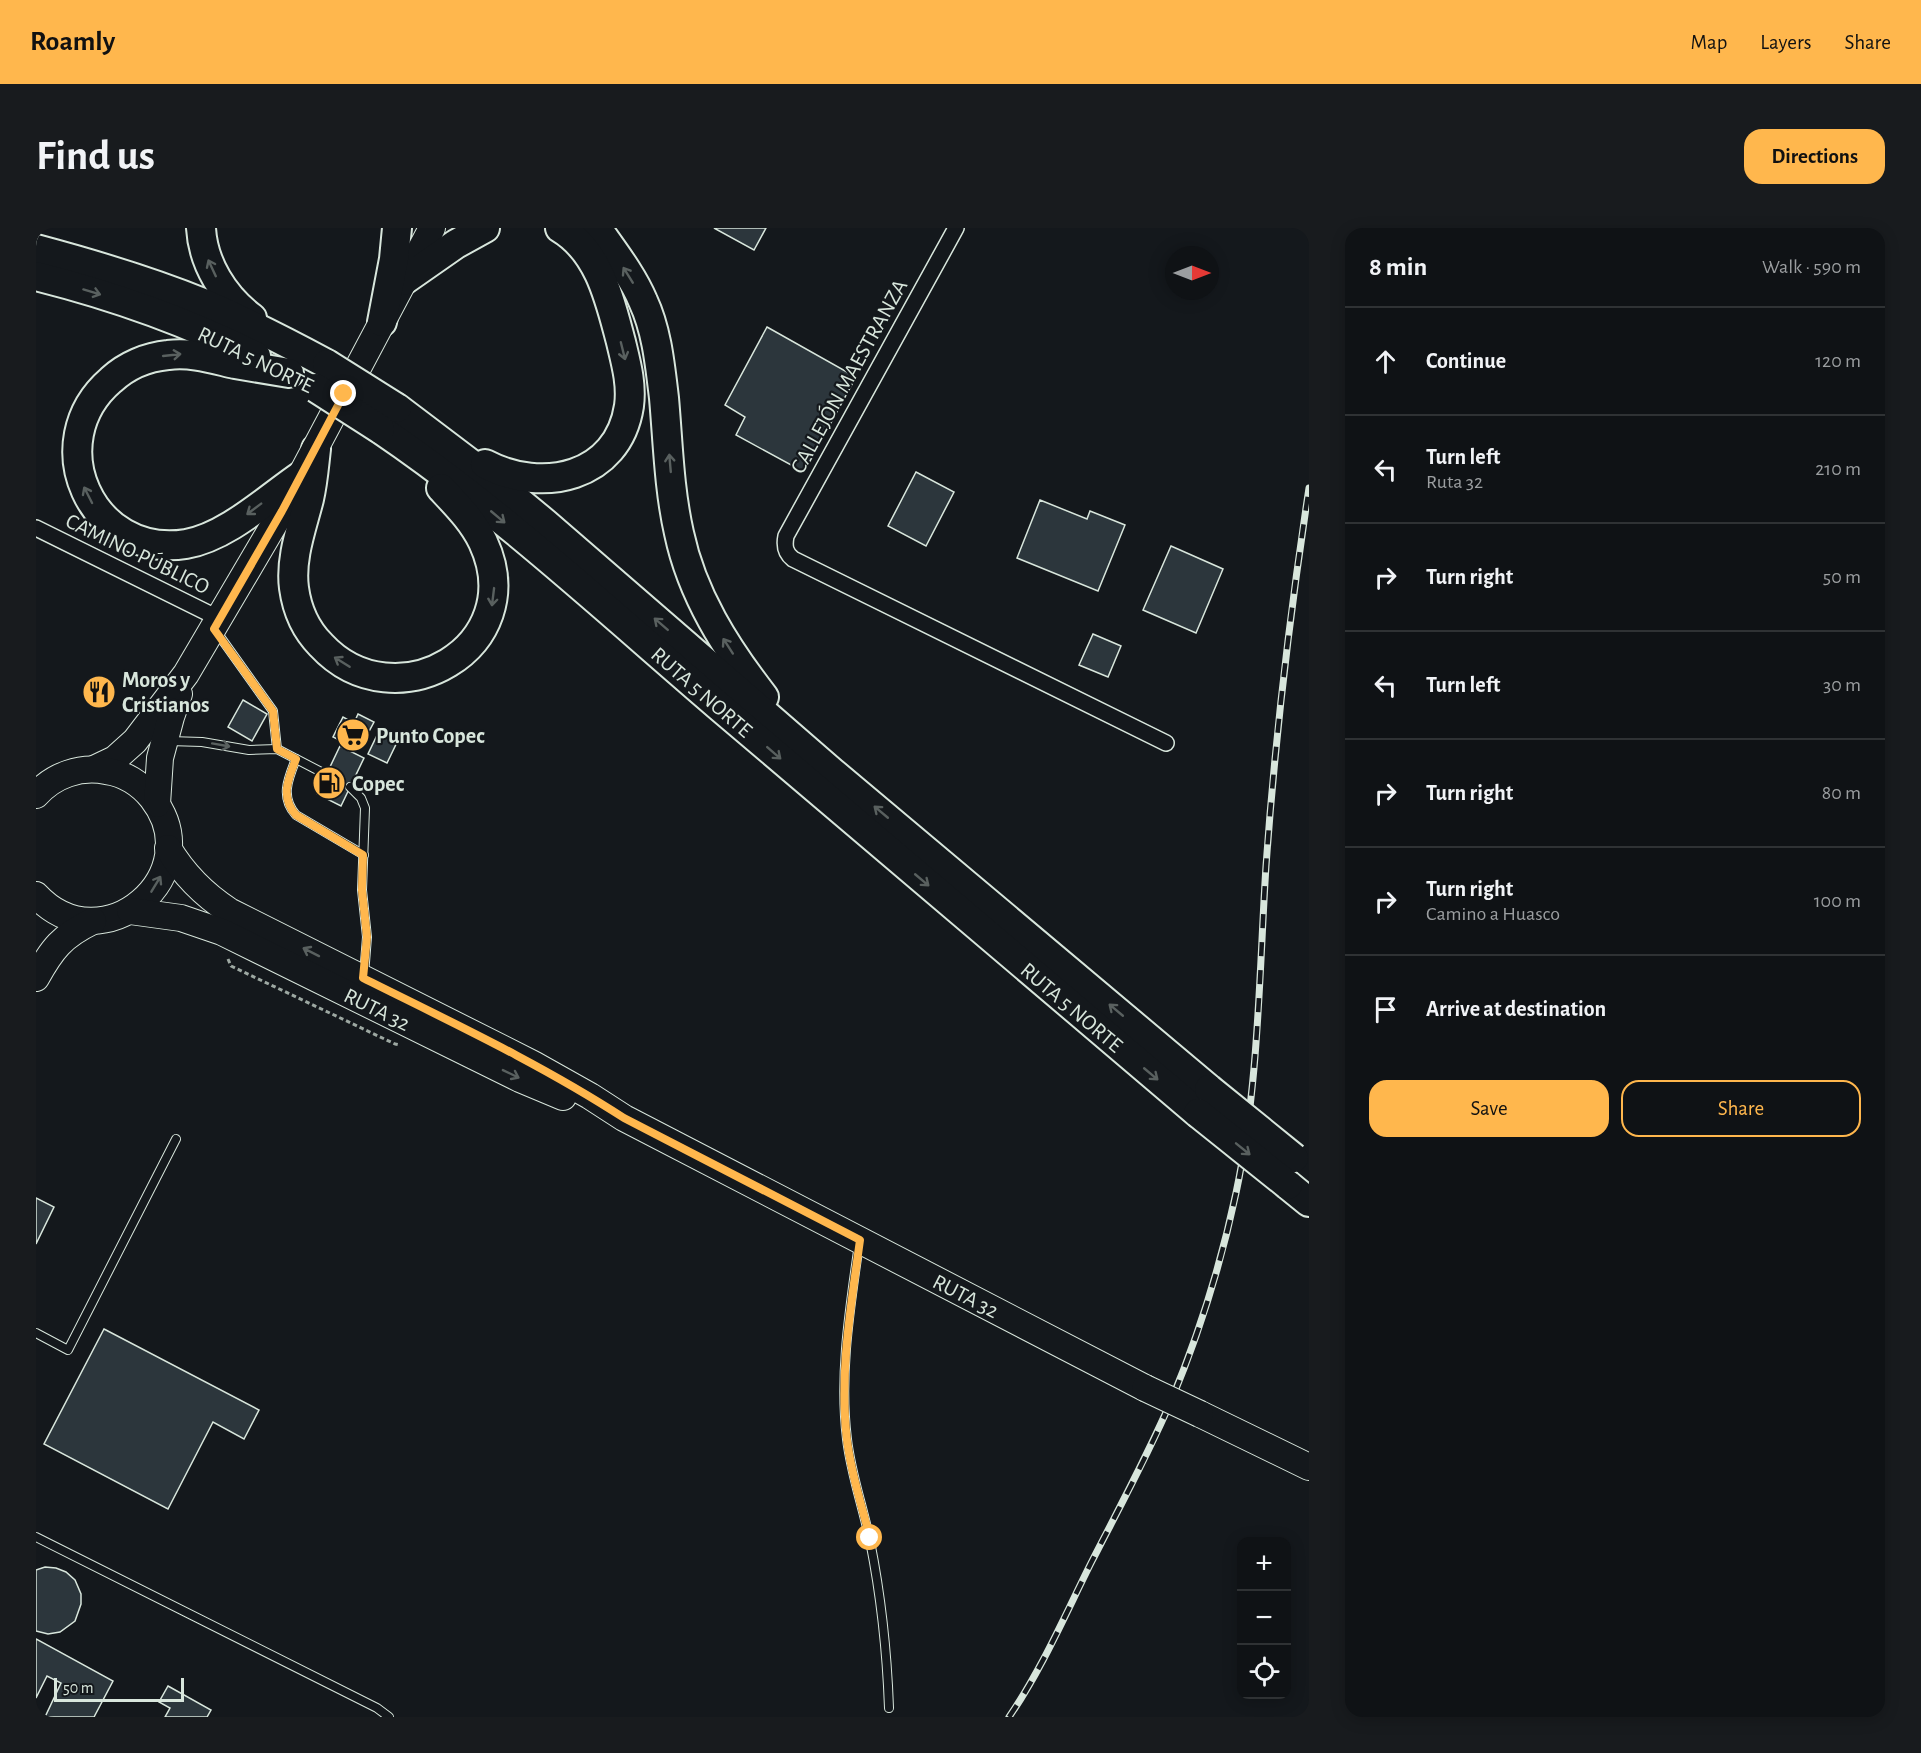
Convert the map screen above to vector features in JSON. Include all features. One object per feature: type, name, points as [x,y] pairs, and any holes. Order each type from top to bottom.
[{"type":"highway","points":[[201,228],[208,260],[222,287],[241,310],[280,339]]},
{"type":"highway","points":[[382,322],[398,228]]},
{"type":"highway","points":[[403,281],[456,244],[485,228]]},
{"type":"highway","points":[[442,441],[511,475],[538,480],[564,477],[590,466],[611,447],[619,435],[628,408],[630,384],[612,306],[589,255],[577,241],[560,228]]},
{"type":"highway","points":[[597,228],[634,283],[650,319],[661,368],[671,481],[678,526],[687,562],[704,605],[744,672],[832,772]]},
{"type":"highway","name":"RUTA 5 NORTE","points":[[36,249],[126,275],[168,290],[280,339],[322,376],[393,427],[904,865],[1300,1179]]},
{"type":"highway","name":"RUTA 5 NORTE","points":[[36,276],[101,294],[181,323],[289,373],[322,376]]},
{"type":"highway","points":[[289,373],[195,355],[167,355],[140,362],[115,376],[94,396],[86,408],[77,435],[77,463],[80,477],[93,505],[114,527],[141,540],[171,545],[201,540],[231,525],[302,475]]},
{"type":"highway","points":[[316,449],[309,496],[295,559],[294,588],[298,606],[309,631],[334,657],[365,673],[395,678],[420,675],[459,656],[477,636],[490,613],[494,585],[493,570],[474,526],[393,427]]},
{"type":"highway","name":"RUTA 5 NORTE","points":[[393,427],[442,441],[546,524],[832,772],[1203,1101]]},
{"type":"main road","points":[[94,769],[116,759],[135,741],[186,674],[302,475],[432,228]]},
{"type":"main road","points":[[157,804],[160,758],[186,674]]},
{"type":"main road","points":[[36,795],[47,784],[47,778],[81,770],[94,769],[123,775],[147,793],[157,804],[165,826],[168,848],[166,864],[153,891],[142,903],[130,911],[106,920],[93,921],[66,916],[53,910],[36,895]]},
{"type":"main road","name":"RUTA 32","points":[[168,848],[193,882],[204,893],[229,910],[358,988],[520,1078],[589,1107],[624,1118],[1145,1388],[1309,1467]]},
{"type":"main road","name":"RUTA 32","points":[[130,911],[180,918],[205,925],[358,988]]},
{"type":"main road","points":[[36,978],[51,951],[69,935],[93,921]]},
{"type":"street","name":"CALLEJÓN MAESTRANZA","points":[[956,228],[786,536],[785,548],[793,559],[1166,742]]},
{"type":"street","name":"CAMINO PÚBLICO","points":[[36,528],[217,624]]},
{"type":"lane","points":[[217,624],[273,711],[277,749]]},
{"type":"lane","points":[[164,741],[202,742],[249,750],[277,749],[327,775]]},
{"type":"lane","points":[[296,759],[286,783],[287,800],[292,810],[296,815],[363,855]]},
{"type":"lane","points":[[350,787],[362,798],[365,808],[362,890],[367,937],[358,988]]},
{"type":"lane","points":[[36,1333],[68,1350],[176,1138]]},
{"type":"lane","points":[[860,1240],[848,1335],[845,1410],[852,1469],[877,1574],[886,1652],[889,1708]]},
{"type":"lane","points":[[36,1536],[377,1708],[389,1717]]},
{"type":"building","points":[[714,228],[766,228],[754,250]]},
{"type":"building","points":[[767,327],[856,377],[804,472],[736,435],[745,417],[725,405]]},
{"type":"building","points":[[916,472],[954,492],[926,546],[888,526]]},
{"type":"building","points":[[1040,500],[1087,519],[1090,511],[1125,525],[1098,591],[1017,558]]},
{"type":"building","points":[[1171,546],[1223,569],[1196,633],[1143,610]]},
{"type":"building","points":[[1093,634],[1121,646],[1108,677],[1079,665]]},
{"type":"building","points":[[243,700],[267,714],[252,741],[228,727]]},
{"type":"building","points":[[358,714],[374,722],[359,750],[333,737],[343,717],[354,723]]},
{"type":"building","points":[[381,727],[400,736],[387,763],[368,754]]},
{"type":"building","points":[[340,746],[364,758],[341,806],[317,794]]},
{"type":"building","points":[[36,1198],[54,1207],[36,1244]]},
{"type":"building","points":[[104,1329],[259,1410],[244,1439],[213,1422],[168,1509],[44,1444]]},
{"type":"building","points":[[45,1567],[66,1572],[75,1580],[81,1594],[81,1604],[75,1621],[60,1632],[48,1634],[36,1631],[36,1570]]},
{"type":"building","points":[[36,1639],[113,1681],[94,1717],[45,1717],[61,1683],[47,1676],[36,1698]]},
{"type":"building","points":[[168,1686],[211,1710],[207,1717],[165,1717],[170,1708],[159,1702]]},
{"type":"railway","points":[[1009,1717],[1043,1661],[1162,1422],[1200,1324],[1230,1220],[1244,1152],[1254,1071],[1274,771],[1289,629],[1309,488]]},
{"type":"place","name":"Moros y Cristianos","points":[[99,692]]},
{"type":"place","name":"Punto Copec","points":[[353,735]]},
{"type":"place","name":"Copec","points":[[329,783]]},
{"type":"route","points":[[344,394],[282,511],[214,629],[273,711],[277,749],[296,759],[286,783],[287,800],[292,810],[296,815],[363,855],[362,890],[367,937],[363,978],[533,1064],[624,1118],[860,1240],[848,1335],[845,1410],[852,1469],[870,1538]]}]
